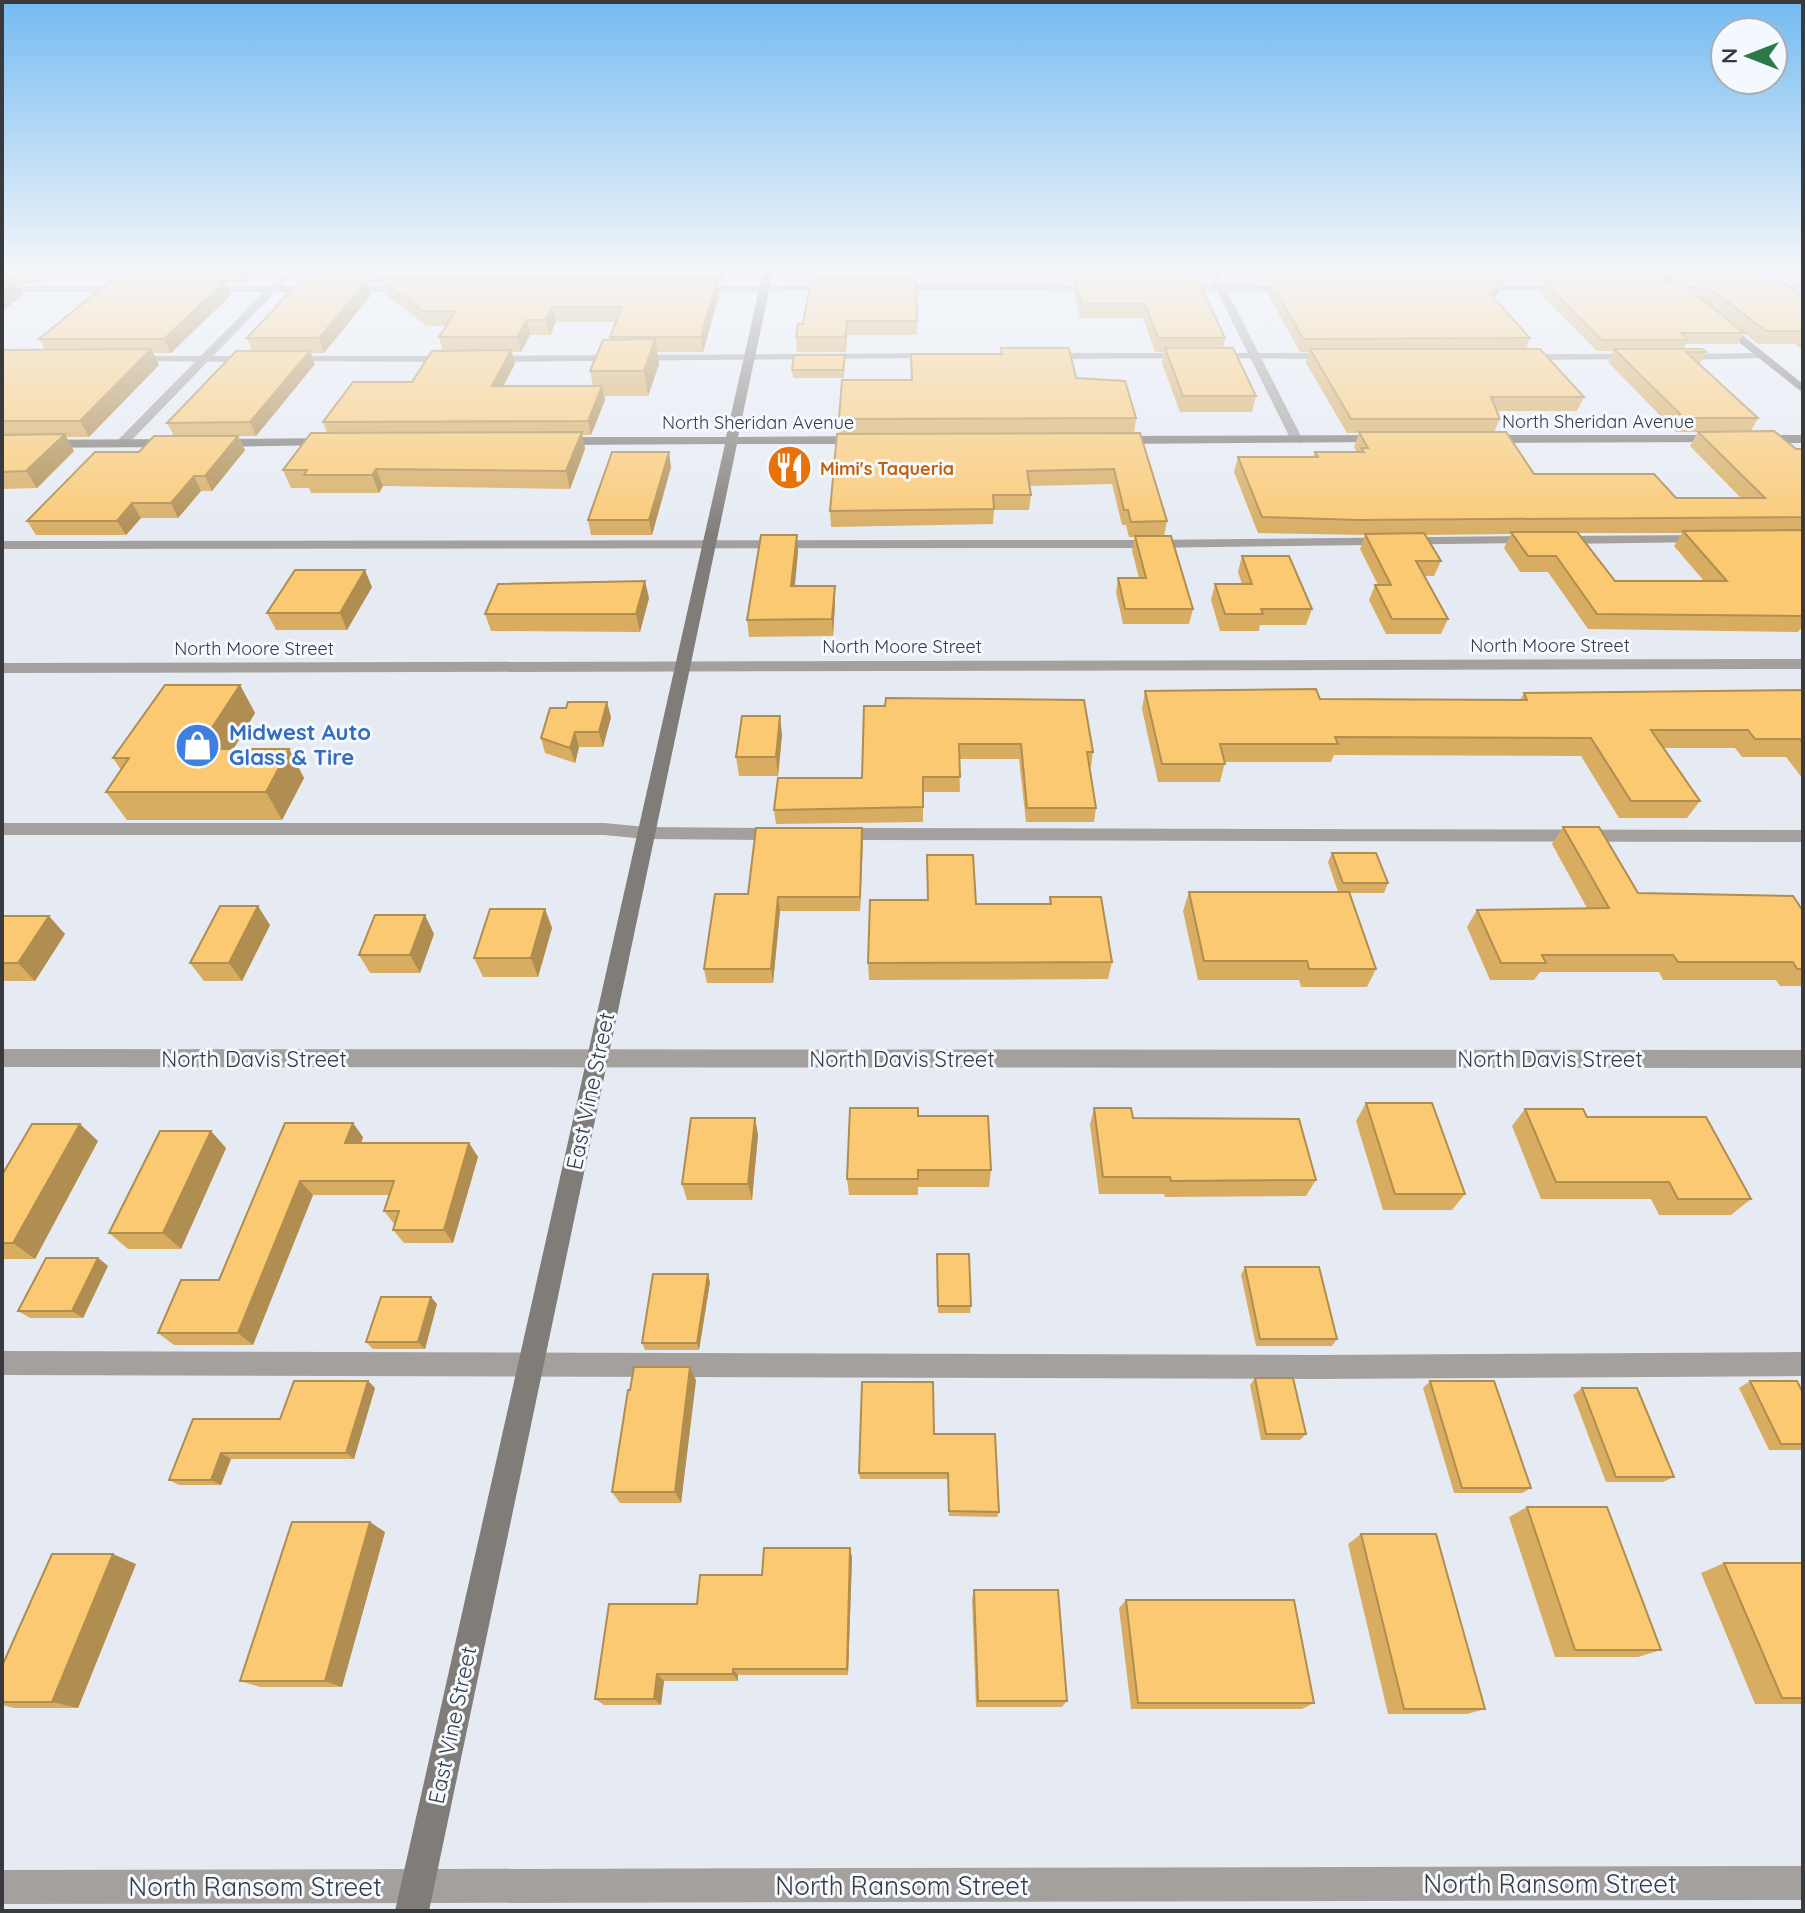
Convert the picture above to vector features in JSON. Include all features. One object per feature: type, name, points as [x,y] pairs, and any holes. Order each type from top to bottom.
[{"type":"street","points":[[122,443],[202,361]]},
{"type":"street","name":"East Vine Street","points":[[415,1898],[748,361]]},
{"type":"street","points":[[1257,361],[1297,440]]},
{"type":"street","points":[[1768,361],[1803,390]]},
{"type":"street","points":[[1096,440],[1398,439]]},
{"type":"street","name":"North Sheridan Avenue","points":[[1464,439],[1803,439]]},
{"type":"street","name":"North Sheridan Avenue","points":[[542,441],[877,440]]},
{"type":"street","points":[[2,444],[352,442]]},
{"type":"street","name":"North Moore Street","points":[[2,668],[1803,664]]},
{"type":"street","name":"North Davis Street","points":[[2,1058],[1803,1059]]},
{"type":"street","name":"North Ransom Street","points":[[2,1887],[415,1898],[1803,1883]]},
{"type":"lane","points":[[2,545],[708,545],[1724,538]]},
{"type":"lane","points":[[2,829],[1803,836]]},
{"type":"lane","points":[[2,1363],[1331,1367],[1803,1364]]},
{"type":"building","points":[[2,361],[139,361],[80,421],[2,421]]},
{"type":"building","points":[[226,361],[301,361],[250,422],[167,423]]},
{"type":"building","points":[[425,361],[505,361],[492,386],[602,386],[588,421],[323,422],[353,382],[412,382]]},
{"type":"building","points":[[594,361],[647,361],[644,371],[590,371]]},
{"type":"building","points":[[793,361],[844,361],[843,370],[792,370]]},
{"type":"building","points":[[911,361],[1072,361],[1076,378],[1125,381],[1136,418],[839,419],[842,380],[912,380]]},
{"type":"building","points":[[1170,361],[1239,361],[1256,396],[1183,396]]},
{"type":"building","points":[[1317,361],[1551,361],[1584,397],[1491,397],[1500,419],[1351,419]]},
{"type":"building","points":[[1626,361],[1696,361],[1758,418],[1684,418]]},
{"type":"building","points":[[1774,431],[1796,449],[1803,449],[1803,517],[1358,520],[1262,517],[1238,457],[1318,457],[1315,452],[1364,452],[1361,448],[1368,448],[1359,432],[1506,432],[1534,474],[1654,474],[1676,498],[1765,498],[1698,432]]},
{"type":"building","points":[[582,432],[566,471],[376,469],[372,475],[304,475],[307,470],[283,470],[311,433]]},
{"type":"building","points":[[1140,433],[1167,521],[1131,522],[1128,510],[1124,510],[1114,469],[1027,471],[1031,495],[993,495],[994,509],[830,511],[837,434]]},
{"type":"building","points":[[65,434],[26,471],[2,472],[2,435]]},
{"type":"building","points":[[154,436],[238,436],[205,476],[194,476],[171,503],[132,503],[117,521],[27,521],[95,452],[139,452]]},
{"type":"building","points":[[612,452],[669,452],[649,520],[588,520]]},
{"type":"building","points":[[1803,530],[1803,616],[1597,614],[1556,556],[1528,556],[1511,532],[1577,532],[1615,581],[1727,581],[1683,531]]},
{"type":"building","points":[[1424,533],[1441,561],[1416,561],[1448,619],[1392,619],[1375,585],[1391,585],[1365,534]]},
{"type":"building","points":[[761,535],[797,535],[791,586],[835,586],[832,619],[747,620]]},
{"type":"building","points":[[1135,536],[1171,536],[1193,609],[1125,609],[1118,578],[1146,578]]},
{"type":"building","points":[[1242,556],[1289,556],[1312,609],[1261,609],[1263,614],[1225,614],[1215,584],[1252,584]]},
{"type":"building","points":[[295,570],[365,570],[340,613],[267,613]]},
{"type":"building","points":[[645,581],[636,614],[485,614],[498,584]]},
{"type":"building","points":[[165,685],[240,685],[198,749],[289,749],[266,792],[106,792],[129,758],[113,758]]},
{"type":"building","points":[[1316,689],[1320,699],[1527,700],[1524,693],[1803,690],[1803,744],[1800,739],[1755,739],[1748,730],[1651,730],[1700,801],[1631,801],[1591,738],[1335,737],[1338,744],[1220,744],[1225,764],[1162,764],[1145,691]]},
{"type":"building","points":[[886,698],[1084,700],[1093,752],[1087,752],[1096,808],[1027,808],[1021,744],[959,744],[960,777],[923,777],[923,807],[774,810],[778,778],[862,778],[864,706],[885,706]]},
{"type":"building","points":[[568,702],[607,702],[599,732],[575,732],[570,748],[541,738],[550,708],[566,708]]},
{"type":"building","points":[[742,716],[780,716],[776,757],[736,757]]},
{"type":"building","points":[[1563,827],[1599,827],[1638,893],[1793,896],[1803,911],[1803,969],[1797,969],[1793,962],[1678,962],[1673,955],[1542,955],[1546,963],[1501,963],[1477,910],[1609,908]]},
{"type":"building","points":[[756,828],[862,828],[860,897],[778,897],[771,969],[704,969],[715,894],[748,894]]},
{"type":"building","points":[[1332,853],[1376,853],[1388,883],[1343,883]]},
{"type":"building","points":[[927,855],[973,855],[976,904],[1051,904],[1050,897],[1101,897],[1112,962],[868,963],[870,900],[928,900]]},
{"type":"building","points":[[1189,892],[1349,892],[1376,969],[1309,969],[1307,961],[1204,961]]},
{"type":"building","points":[[220,906],[258,906],[229,963],[190,963]]},
{"type":"building","points":[[490,909],[545,909],[531,958],[474,958]]},
{"type":"building","points":[[375,915],[425,915],[410,955],[359,955]]},
{"type":"building","points":[[2,916],[49,916],[18,963],[2,963]]},
{"type":"building","points":[[1366,1103],[1432,1103],[1465,1194],[1395,1194]]},
{"type":"building","points":[[850,1108],[918,1108],[918,1116],[988,1116],[991,1170],[918,1170],[918,1179],[847,1179]]},
{"type":"building","points":[[1094,1108],[1131,1108],[1133,1118],[1299,1119],[1316,1180],[1171,1181],[1170,1177],[1103,1177]]},
{"type":"building","points":[[1525,1109],[1583,1109],[1587,1117],[1706,1117],[1751,1199],[1678,1199],[1669,1182],[1556,1182]]},
{"type":"building","points":[[691,1118],[755,1118],[748,1184],[682,1184]]},
{"type":"building","points":[[285,1123],[353,1123],[345,1143],[469,1143],[444,1230],[393,1230],[399,1211],[384,1211],[394,1181],[300,1181],[238,1333],[158,1333],[181,1280],[219,1280]]},
{"type":"building","points":[[32,1124],[80,1124],[13,1243],[2,1243],[2,1175]]},
{"type":"building","points":[[160,1131],[211,1131],[163,1233],[109,1233]]},
{"type":"building","points":[[937,1254],[969,1254],[971,1306],[938,1306]]},
{"type":"building","points":[[46,1258],[98,1258],[72,1311],[18,1311]]},
{"type":"building","points":[[1245,1267],[1319,1267],[1337,1339],[1260,1339]]},
{"type":"building","points":[[653,1274],[708,1274],[697,1343],[642,1343]]},
{"type":"building","points":[[381,1297],[431,1297],[418,1342],[366,1342]]},
{"type":"building","points":[[634,1367],[690,1367],[675,1492],[612,1492]]},
{"type":"building","points":[[1255,1378],[1293,1378],[1306,1434],[1266,1434]]},
{"type":"building","points":[[294,1381],[368,1381],[346,1453],[221,1453],[211,1480],[169,1480],[193,1419],[280,1419]]},
{"type":"building","points":[[1430,1381],[1494,1381],[1531,1488],[1462,1488]]},
{"type":"building","points":[[1750,1381],[1797,1381],[1803,1393],[1803,1444],[1781,1444]]},
{"type":"building","points":[[862,1382],[933,1382],[934,1434],[995,1434],[999,1512],[949,1511],[948,1473],[859,1473]]},
{"type":"building","points":[[1582,1388],[1637,1388],[1674,1477],[1616,1477]]},
{"type":"building","points":[[1527,1507],[1607,1507],[1661,1650],[1575,1650]]},
{"type":"building","points":[[292,1522],[370,1522],[325,1681],[240,1681]]},
{"type":"building","points":[[1361,1534],[1436,1534],[1485,1709],[1404,1709]]},
{"type":"building","points":[[764,1548],[850,1548],[847,1669],[733,1669],[733,1674],[657,1674],[654,1699],[595,1699],[609,1604],[697,1604],[700,1575],[762,1575]]},
{"type":"building","points":[[52,1554],[113,1554],[52,1702],[2,1702],[2,1666]]},
{"type":"building","points":[[1724,1563],[1803,1563],[1803,1698],[1782,1698]]},
{"type":"building","points":[[974,1590],[1058,1590],[1067,1701],[978,1701]]},
{"type":"building","points":[[1126,1600],[1294,1600],[1314,1703],[1138,1703]]},
{"type":"place","name":"Mimi's Taqueria","points":[[789,468]]},
{"type":"place","name":"Midwest Auto Glass & Tire","points":[[198,745]]}]
